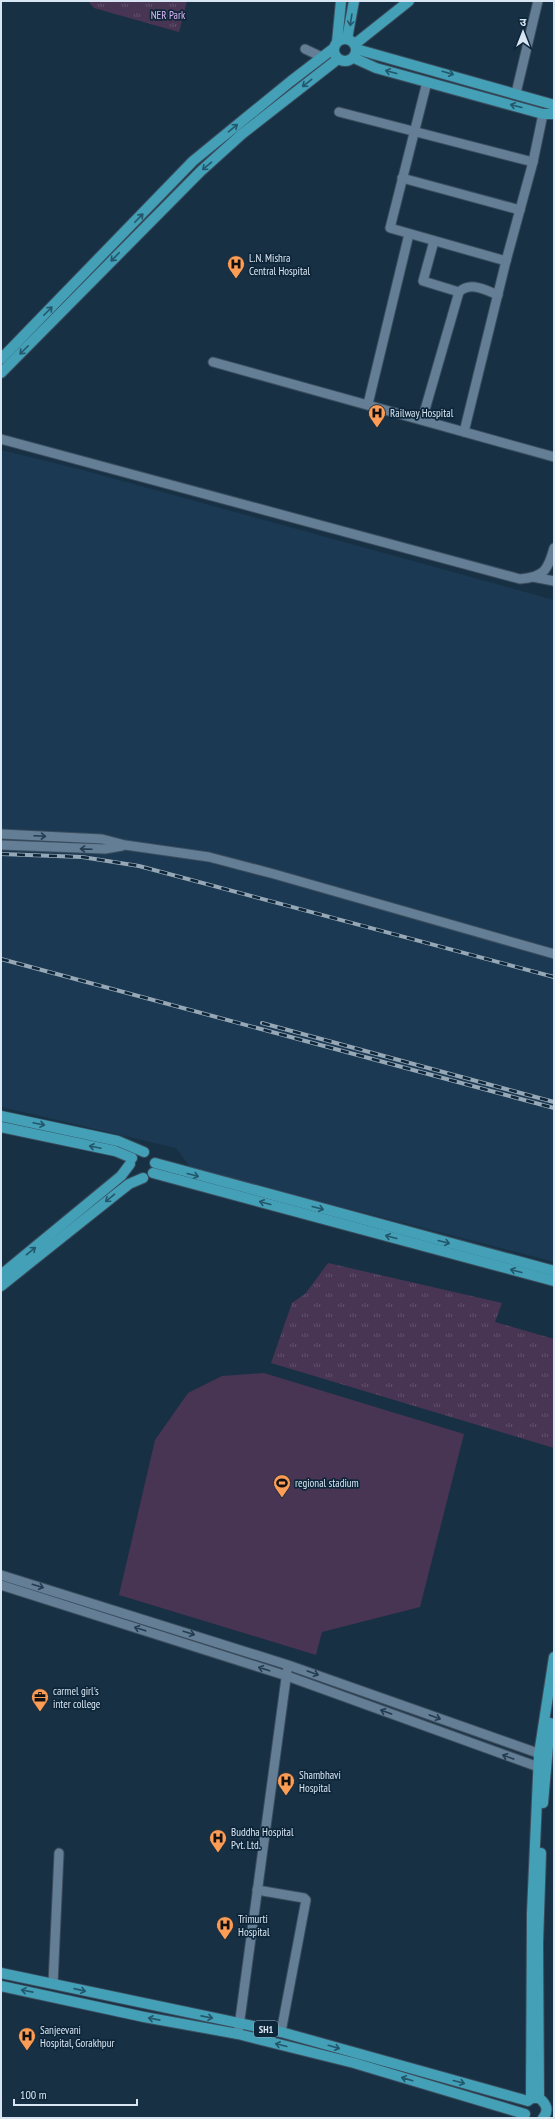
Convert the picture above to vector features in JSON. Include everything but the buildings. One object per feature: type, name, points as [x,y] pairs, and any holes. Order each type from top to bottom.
[{"type":"main road","points":[[1,373],[201,171],[242,134],[334,62],[349,61],[341,49],[338,22],[341,1]]},
{"type":"main road","points":[[1,359],[193,161],[341,49],[354,1]]},
{"type":"main road","points":[[334,62],[334,54],[370,32],[409,1]]},
{"type":"main road","points":[[338,22],[341,49]]},
{"type":"main road","points":[[370,32],[369,47],[374,53]]},
{"type":"main road","points":[[341,49],[374,53],[554,105]]},
{"type":"main road","points":[[341,49],[376,68],[543,114],[554,114]]},
{"type":"main road","points":[[334,62],[366,63]]},
{"type":"main road","points":[[1,1116],[118,1141],[150,1154],[150,1171]]},
{"type":"main road","points":[[1,1127],[114,1151],[131,1161]]},
{"type":"main road","points":[[1,1275],[121,1176],[131,1161],[144,1152]]},
{"type":"main road","points":[[131,1161],[131,1171],[136,1176],[150,1171],[554,1271]]},
{"type":"main road","points":[[1,1286],[114,1194],[150,1171],[554,1281]]},
{"type":"main road","points":[[543,2118],[547,2108],[539,2101],[532,1913],[542,1755],[554,1657]]},
{"type":"main road","points":[[542,1755],[554,1702]]},
{"type":"main road","name":"SH1","points":[[1,1974],[281,2032],[539,2101]]},
{"type":"main road","name":"SH1","points":[[1,1986],[144,2017],[238,2034],[354,2063],[526,2116]]},
{"type":"main road","points":[[526,2116],[524,2107],[539,2101]]},
{"type":"street","points":[[516,93],[538,1]]},
{"type":"street","points":[[305,50],[341,49]]},
{"type":"street","points":[[427,82],[390,228],[506,261]]},
{"type":"street","points":[[340,112],[533,162]]},
{"type":"street","points":[[464,432],[506,261],[533,162],[543,114]]},
{"type":"street","points":[[402,178],[520,210]]},
{"type":"street","points":[[368,404],[409,234]]},
{"type":"street","points":[[434,241],[423,281],[459,292]]},
{"type":"street","points":[[422,420],[459,292],[463,288],[473,286],[498,295]]},
{"type":"street","points":[[213,362],[554,457]]},
{"type":"street","points":[[1,439],[520,579],[538,576],[549,564],[554,548]]},
{"type":"street","points":[[533,577],[554,581]]},
{"type":"street","points":[[1,834],[102,839],[125,845],[209,857],[554,954]]},
{"type":"street","points":[[1,845],[105,849],[125,845]]},
{"type":"street","points":[[1,1575],[288,1664],[542,1755]]},
{"type":"street","points":[[1,1585],[287,1676],[542,1769]]},
{"type":"street","points":[[220,1655],[224,1644]]},
{"type":"street","points":[[238,2034],[288,1664]]},
{"type":"street","points":[[53,1984],[59,1853]]},
{"type":"street","points":[[257,1890],[304,1898],[306,1900],[281,2032]]},
{"type":"shaded area","points":[[1,450],[79,469],[554,600],[554,1262],[191,1168],[176,1148],[1,1107]]},
{"type":"green space","name":"NER Park","points":[[88,1],[187,1],[179,32],[94,8]]},
{"type":"green space","points":[[328,1263],[502,1303],[495,1322],[554,1339],[554,1448],[271,1363],[292,1303],[306,1293]]},
{"type":"green space","points":[[264,1373],[464,1434],[420,1607],[322,1632],[316,1655],[119,1595],[155,1440],[188,1393],[222,1376]]},
{"type":"railway","points":[[1,854],[82,857],[139,866],[554,977]]},
{"type":"railway","points":[[1,959],[554,1108]]},
{"type":"railway","points":[[262,1023],[554,1102]]},
{"type":"place","name":"L.N. Mishra Central Hospital","points":[[236,279]]},
{"type":"place","name":"Railway Hospital","points":[[377,428]]},
{"type":"place","name":"regional stadium","points":[[282,1498]]},
{"type":"place","name":"carmel girl's inter college","points":[[40,1712]]},
{"type":"place","name":"Shambhavi Hospital","points":[[286,1796]]},
{"type":"place","name":"Buddha Hospital Pvt. Ltd.","points":[[218,1853]]},
{"type":"place","name":"Trimurti Hospital","points":[[225,1940]]},
{"type":"place","name":"Sanjeevani Hospital, Gorakhpur","points":[[27,2051]]}]
